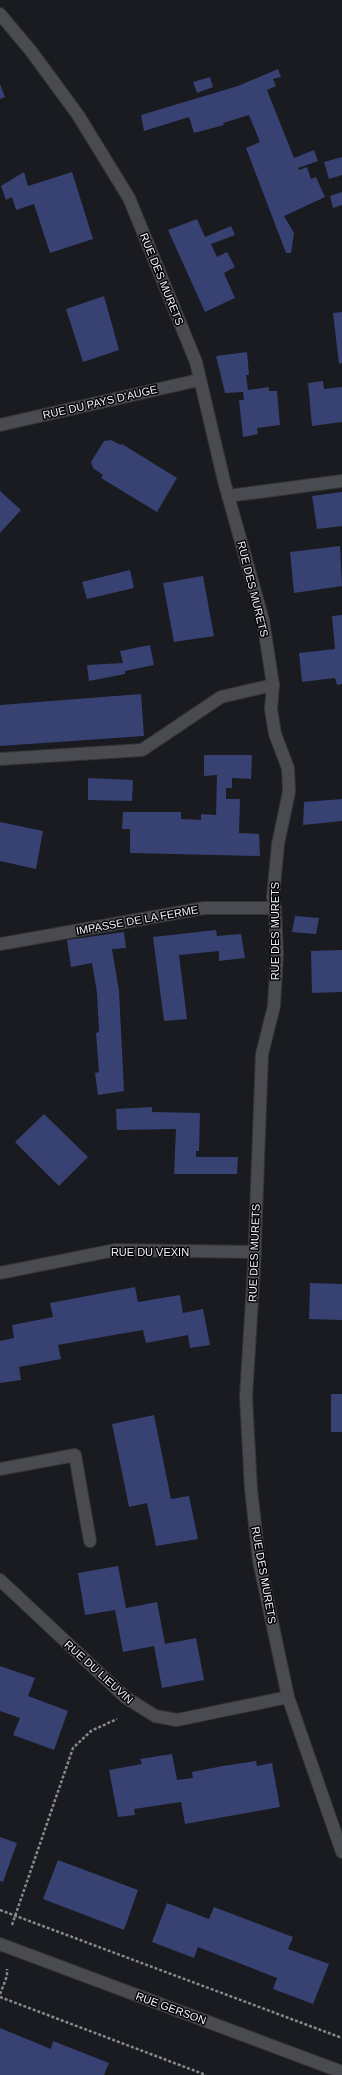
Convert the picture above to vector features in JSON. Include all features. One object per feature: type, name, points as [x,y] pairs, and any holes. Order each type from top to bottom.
[{"type":"street","name":"RUE DES MURETS","points":[[0,14],[31,51],[78,115],[129,198],[196,362],[199,380],[228,496],[263,620],[273,685],[272,709],[274,728],[288,768],[289,792],[278,844],[273,897],[275,908],[277,954],[274,1006],[262,1054],[255,1252],[246,1397],[251,1489],[259,1561],[288,1697],[342,1852]]},
{"type":"street","name":"RUE DU PAYS D'AUGE","points":[[0,425],[199,380]]},
{"type":"street","points":[[228,496],[342,481]]},
{"type":"street","points":[[0,759],[142,750],[221,697],[273,685]]},
{"type":"street","name":"IMPASSE DE LA FERME","points":[[0,944],[204,908],[275,908]]},
{"type":"street","name":"RUE DU VEXIN","points":[[0,1273],[115,1250],[255,1252]]},
{"type":"street","points":[[0,1469],[74,1456],[90,1541]]},
{"type":"street","name":"RUE DU LIEUVIN","points":[[0,1580],[135,1705],[154,1716],[177,1720],[288,1697]]},
{"type":"street","name":"RUE GERSON","points":[[4,1946],[342,2072]]},
{"type":"path","points":[[0,1994],[7,1976],[4,1946],[73,1748],[91,1731],[121,1717],[135,1705]]},
{"type":"path","points":[[0,1910],[342,2038]]},
{"type":"path","points":[[0,1997],[206,2075]]},
{"type":"building","points":[[278,69],[281,77],[273,79],[276,86],[267,90],[294,158],[314,150],[318,161],[298,168],[299,170],[307,167],[311,179],[316,177],[325,197],[284,216],[294,233],[291,253],[286,253],[246,148],[260,142],[249,115],[223,123],[224,125],[194,133],[189,117],[144,131],[141,115],[238,86]]},
{"type":"building","points":[[210,77],[213,87],[197,93],[193,82]]},
{"type":"building","points":[[0,84],[5,97],[0,99]]},
{"type":"building","points":[[342,157],[342,175],[329,179],[324,162]]},
{"type":"building","points":[[24,172],[28,186],[72,172],[93,239],[50,253],[34,204],[16,210],[12,197],[6,200],[1,186]]},
{"type":"building","points":[[342,192],[342,205],[333,208],[330,196]]},
{"type":"building","points":[[197,219],[205,237],[231,226],[235,235],[211,244],[217,257],[227,252],[235,267],[224,273],[235,298],[205,312],[168,230]]},
{"type":"building","points":[[104,296],[119,350],[83,362],[66,309]]},
{"type":"building","points":[[342,312],[342,363],[339,364],[333,313]]},
{"type":"building","points":[[247,352],[249,375],[246,375],[248,390],[269,387],[269,391],[277,391],[280,425],[257,428],[258,434],[243,437],[239,400],[244,400],[243,392],[225,393],[216,356]]},
{"type":"building","points":[[323,381],[324,389],[342,387],[342,422],[312,426],[308,383]]},
{"type":"building","points":[[111,440],[121,445],[122,444],[177,478],[157,512],[101,478],[103,475],[93,468],[91,462],[104,441]]},
{"type":"building","points":[[0,491],[21,510],[0,533]]},
{"type":"building","points":[[342,492],[342,526],[317,529],[312,496]]},
{"type":"building","points":[[340,546],[342,586],[294,593],[290,552]]},
{"type":"building","points":[[130,570],[134,588],[87,599],[82,582]]},
{"type":"building","points":[[203,576],[214,636],[174,642],[163,583]]},
{"type":"building","points":[[342,615],[342,684],[337,685],[335,678],[302,682],[299,653],[335,649],[332,616]]},
{"type":"building","points":[[150,645],[154,665],[125,671],[125,674],[89,681],[87,665],[123,663],[120,651]]},
{"type":"building","points":[[141,694],[144,736],[0,746],[0,705]]},
{"type":"building","points":[[204,755],[252,755],[251,779],[232,778],[232,788],[226,788],[226,799],[240,799],[239,833],[259,834],[260,856],[130,853],[130,829],[122,829],[123,812],[181,812],[181,819],[201,820],[201,814],[216,815],[217,775],[204,776]]},
{"type":"building","points":[[88,778],[133,780],[132,801],[88,800]]},
{"type":"building","points":[[342,799],[342,821],[303,825],[304,802]]},
{"type":"building","points":[[0,822],[43,831],[36,869],[0,861]]},
{"type":"building","points":[[295,916],[319,918],[316,934],[292,932]]},
{"type":"building","points":[[216,930],[217,936],[241,934],[245,958],[219,961],[219,951],[179,955],[187,1019],[164,1021],[153,937]]},
{"type":"building","points":[[124,932],[126,948],[112,949],[119,991],[124,1091],[98,1095],[95,1073],[99,1072],[96,1033],[99,1032],[97,993],[92,963],[71,967],[67,940]]},
{"type":"building","points":[[342,950],[342,992],[312,993],[311,951]]},
{"type":"building","points":[[152,1107],[152,1112],[200,1113],[199,1151],[196,1151],[196,1157],[238,1157],[237,1174],[174,1174],[176,1129],[117,1130],[116,1109]]},
{"type":"building","points":[[44,1114],[88,1157],[59,1186],[15,1142]]},
{"type":"building","points":[[310,1283],[342,1284],[342,1320],[309,1319]]},
{"type":"building","points":[[135,1287],[138,1302],[180,1295],[183,1313],[203,1309],[210,1345],[190,1348],[188,1335],[146,1343],[143,1330],[102,1337],[58,1345],[61,1359],[19,1367],[21,1380],[0,1383],[0,1341],[14,1338],[12,1325],[53,1317],[50,1303]]},
{"type":"building","points":[[331,1394],[342,1394],[342,1432],[331,1432]]},
{"type":"building","points":[[154,1415],[171,1499],[189,1496],[198,1539],[156,1546],[147,1503],[129,1507],[112,1424]]},
{"type":"building","points":[[118,1566],[126,1608],[157,1602],[165,1644],[196,1638],[204,1680],[162,1688],[154,1646],[123,1652],[115,1610],[85,1615],[78,1573]]},
{"type":"building","points":[[0,1666],[35,1678],[28,1696],[68,1711],[54,1750],[13,1735],[20,1718],[0,1711]]},
{"type":"building","points":[[172,1754],[177,1780],[193,1778],[192,1772],[223,1766],[256,1761],[257,1766],[272,1763],[280,1807],[185,1824],[181,1802],[134,1809],[135,1815],[118,1817],[109,1770],[142,1764],[140,1759]]},
{"type":"building","points":[[0,1837],[17,1843],[3,1882],[0,1881]]},
{"type":"building","points":[[58,1860],[138,1890],[124,1930],[43,1899]]},
{"type":"building","points":[[167,1903],[209,1919],[214,1907],[293,1937],[288,1949],[329,1964],[313,2004],[273,1989],[277,1978],[198,1947],[194,1958],[152,1942]]},
{"type":"building","points":[[0,2028],[51,2049],[53,2041],[109,2063],[104,2075],[0,2075]]}]
